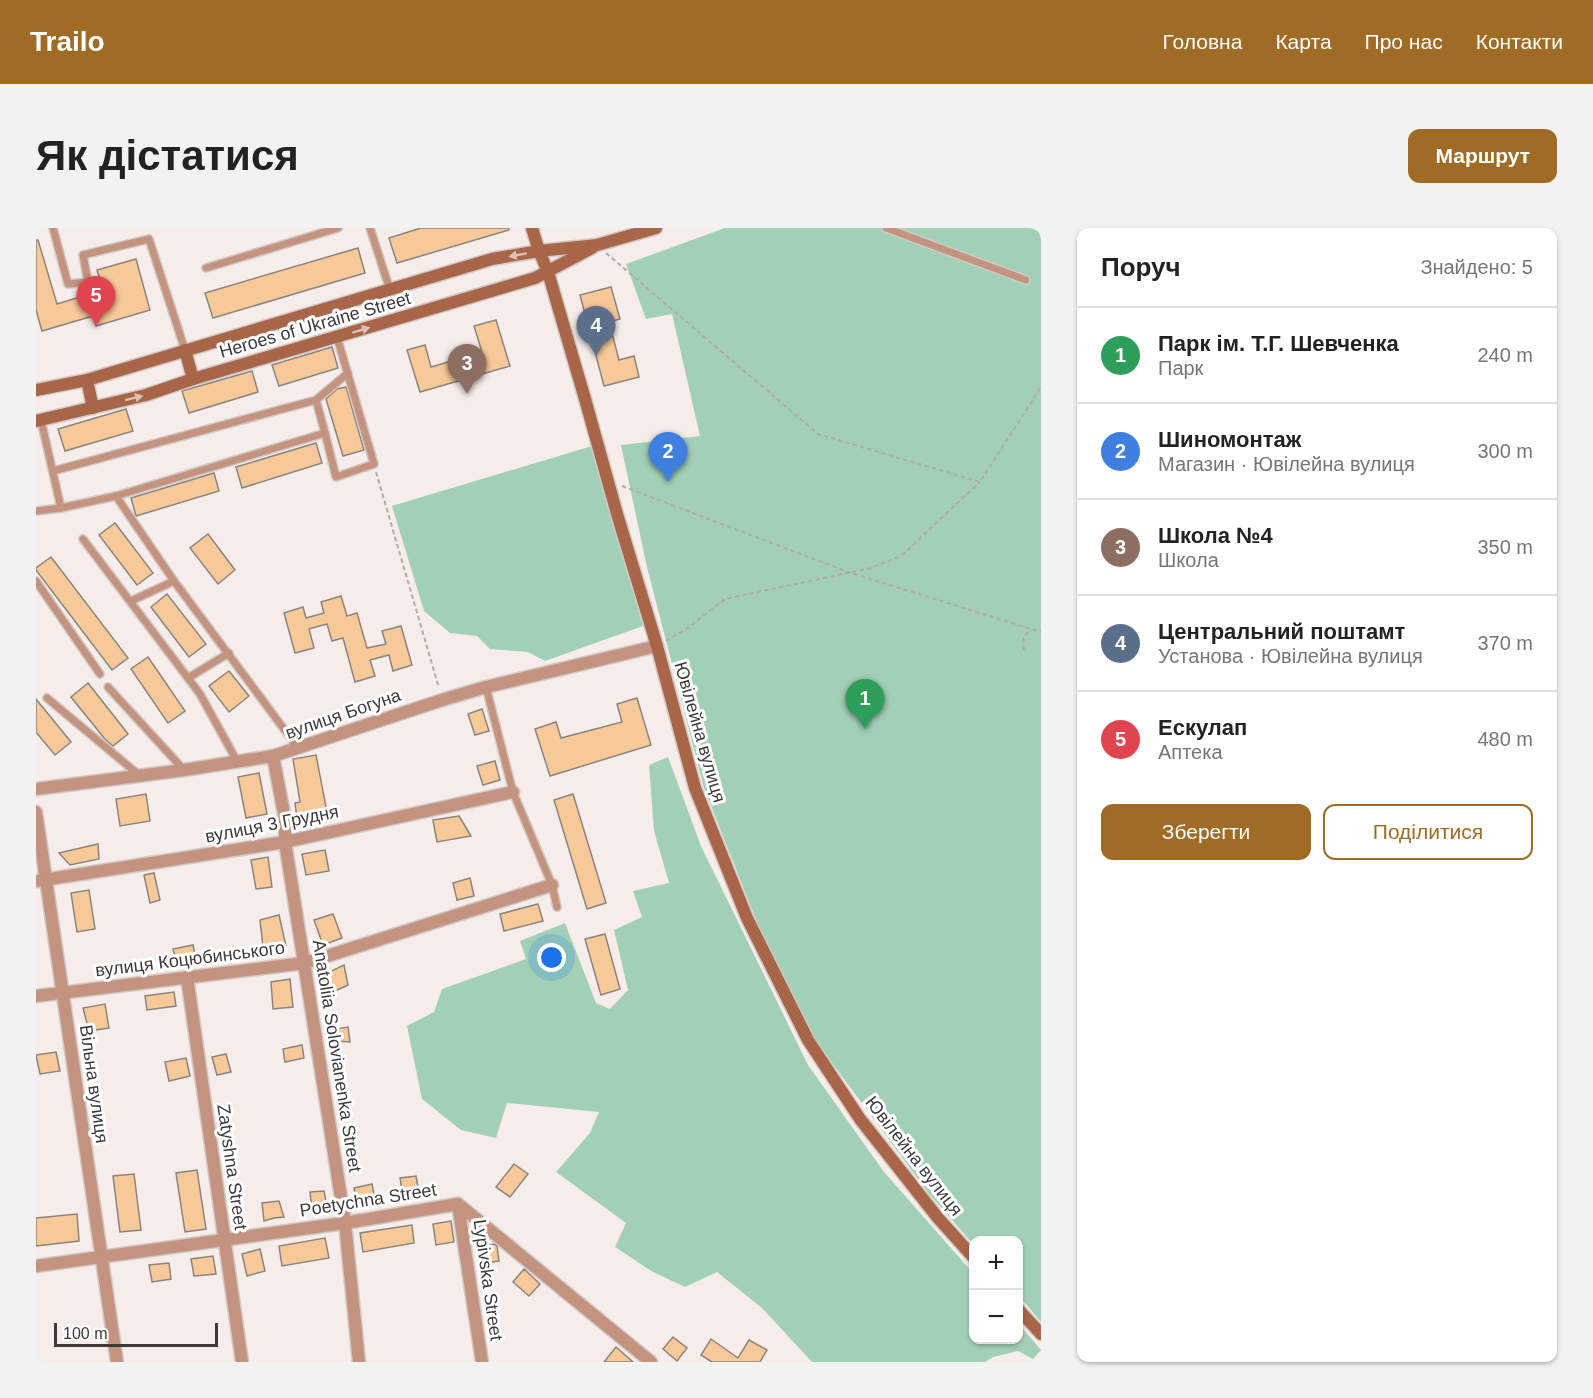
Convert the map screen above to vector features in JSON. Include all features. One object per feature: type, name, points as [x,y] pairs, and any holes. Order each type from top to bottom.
[{"type":"main road","name":"Ювілейна вулиця","points":[[532,228],[548,272],[657,646],[695,788],[747,918],[808,1040],[860,1119],[969,1252]]},
{"type":"main road","name":"Heroes of Ukraine Street","points":[[36,390],[87,380],[492,259],[597,245],[656,228]]},
{"type":"main road","name":"Heroes of Ukraine Street","points":[[38,420],[146,395],[535,278],[597,245]]},
{"type":"main road","points":[[185,350],[193,379]]},
{"type":"main road","points":[[87,380],[93,408]]},
{"type":"main road","points":[[1023,1314],[1041,1334]]},
{"type":"street","name":"вулиця Богуна","points":[[36,789],[237,763],[273,756],[486,687],[657,646]]},
{"type":"street","name":"Anatoliia Solovianenka Street","points":[[273,756],[285,819],[285,842],[345,1223],[359,1362]]},
{"type":"street","name":"вулиця 3 Грудня","points":[[41,881],[285,842],[513,792]]},
{"type":"street","name":"Вільна вулиця","points":[[36,812],[41,881],[63,992],[117,1362]]},
{"type":"street","name":"вулиця Коцюбинського","points":[[36,996],[305,963],[552,885]]},
{"type":"street","name":"Zatyshna Street","points":[[187,977],[242,1362]]},
{"type":"street","name":"Poetychna Street","points":[[36,1266],[345,1223],[458,1204],[651,1362]]},
{"type":"street","name":"Lypivska Street","points":[[458,1204],[482,1362]]},
{"type":"lane","points":[[53,228],[68,284],[88,282],[83,255],[149,239],[185,350]]},
{"type":"lane","points":[[206,268],[338,228]]},
{"type":"lane","points":[[370,228],[390,290]]},
{"type":"lane","points":[[886,228],[1026,280]]},
{"type":"lane","points":[[316,399],[336,477],[374,464],[337,337]]},
{"type":"lane","points":[[53,471],[316,399],[348,373]]},
{"type":"lane","points":[[38,420],[61,508]]},
{"type":"lane","points":[[36,512],[116,496],[325,433]]},
{"type":"lane","points":[[116,496],[174,580],[298,748]]},
{"type":"lane","points":[[83,539],[200,694],[237,763]]},
{"type":"lane","points":[[131,601],[174,580]]},
{"type":"lane","points":[[36,581],[100,674]]},
{"type":"lane","points":[[188,678],[229,653]]},
{"type":"lane","points":[[108,687],[184,770]]},
{"type":"lane","points":[[486,687],[513,792],[552,885],[557,907]]},
{"type":"lane","points":[[47,698],[139,776]]},
{"type":"path","points":[[597,245],[818,435],[980,482]]},
{"type":"path","points":[[657,646],[688,628],[724,599],[872,567],[901,555],[980,482],[1041,387]]},
{"type":"path","points":[[374,464],[442,700]]},
{"type":"path","points":[[608,481],[848,572],[1041,632]]},
{"type":"path","points":[[1024,650],[1023,639],[1032,629]]},
{"type":"green space","points":[[725,228],[1041,228],[1041,1322],[1023,1301],[1023,1236],[969,1236],[969,1239],[930,1195],[818,1044],[762,935],[704,788],[647,567],[621,445],[700,436],[672,314],[646,319],[626,264]]},
{"type":"green space","points":[[592,446],[643,626],[545,661],[528,652],[490,649],[477,636],[450,633],[424,611],[392,506]]},
{"type":"green space","points":[[668,757],[701,846],[808,1065],[884,1172],[969,1268],[969,1344],[1023,1344],[1023,1329],[1041,1350],[1033,1359],[1018,1351],[993,1357],[985,1362],[812,1362],[762,1308],[717,1272],[685,1287],[651,1271],[615,1247],[626,1223],[556,1172],[590,1133],[599,1112],[507,1103],[496,1138],[461,1130],[422,1099],[407,1026],[434,1012],[442,989],[526,959],[520,941],[565,923],[596,1003],[610,1009],[628,990],[614,930],[642,917],[633,891],[669,883],[654,831],[649,765]]},
{"type":"building","points":[[421,228],[509,228],[509,230],[397,263],[389,238]]},
{"type":"building","points":[[36,240],[38,240],[57,304],[103,290],[97,270],[136,259],[150,310],[96,326],[93,316],[42,331],[36,310]]},
{"type":"building","points":[[358,248],[365,273],[213,318],[205,293]]},
{"type":"building","points":[[611,287],[620,319],[609,322],[619,360],[634,356],[639,377],[604,386],[580,295]]},
{"type":"building","points":[[496,320],[510,366],[420,392],[407,350],[425,345],[431,367],[482,352],[474,326]]},
{"type":"building","points":[[332,347],[338,368],[279,386],[272,365]]},
{"type":"building","points":[[252,371],[258,392],[189,413],[182,391]]},
{"type":"building","points":[[346,387],[364,450],[343,456],[326,399],[337,389]]},
{"type":"building","points":[[126,409],[133,431],[65,451],[58,429]]},
{"type":"building","points":[[316,443],[322,463],[242,488],[236,467]]},
{"type":"building","points":[[214,473],[219,491],[136,516],[131,498]]},
{"type":"building","points":[[115,523],[153,573],[137,585],[99,535]]},
{"type":"building","points":[[208,534],[235,570],[218,584],[190,548]]},
{"type":"building","points":[[51,557],[128,658],[112,670],[36,570]]},
{"type":"building","points":[[167,594],[206,644],[189,657],[151,607]]},
{"type":"building","points":[[341,596],[347,616],[357,613],[367,648],[386,644],[382,631],[401,626],[412,665],[393,671],[389,655],[370,660],[375,676],[355,682],[343,638],[332,641],[327,624],[309,629],[314,648],[295,653],[284,613],[303,607],[306,618],[324,613],[321,602]]},
{"type":"building","points":[[148,657],[185,711],[168,723],[131,669]]},
{"type":"building","points":[[229,671],[249,696],[229,712],[209,686]]},
{"type":"building","points":[[88,683],[128,734],[113,746],[71,697]]},
{"type":"building","points":[[637,698],[651,745],[550,776],[535,729],[556,722],[561,738],[622,722],[617,704]]},
{"type":"building","points":[[36,699],[71,742],[55,755],[36,732]]},
{"type":"building","points":[[482,709],[489,731],[475,735],[468,714]]},
{"type":"building","points":[[316,755],[327,812],[297,818],[295,803],[300,802],[293,759]]},
{"type":"building","points":[[495,761],[500,780],[483,785],[477,766]]},
{"type":"building","points":[[259,773],[267,814],[246,818],[238,777]]},
{"type":"building","points":[[146,794],[150,821],[120,826],[116,799]]},
{"type":"building","points":[[573,794],[606,903],[587,909],[554,800]]},
{"type":"building","points":[[459,816],[471,836],[437,842],[433,820]]},
{"type":"building","points":[[98,844],[99,859],[70,865],[59,853]]},
{"type":"building","points":[[325,850],[329,871],[306,875],[302,854]]},
{"type":"building","points":[[268,857],[272,887],[256,889],[251,860]]},
{"type":"building","points":[[154,873],[160,900],[150,903],[144,875]]},
{"type":"building","points":[[470,878],[474,896],[457,900],[453,883]]},
{"type":"building","points":[[89,890],[95,929],[77,932],[71,893]]},
{"type":"building","points":[[538,904],[543,921],[504,931],[500,914]]},
{"type":"building","points":[[333,914],[342,938],[323,945],[314,920]]},
{"type":"building","points":[[279,915],[286,946],[263,947],[260,920]]},
{"type":"building","points":[[605,934],[620,989],[601,995],[585,939]]},
{"type":"building","points":[[193,945],[196,960],[177,965],[173,949]]},
{"type":"building","points":[[344,965],[348,985],[333,992],[325,974]]},
{"type":"building","points":[[290,979],[293,1007],[273,1009],[271,982]]},
{"type":"building","points":[[174,992],[176,1006],[147,1010],[145,996]]},
{"type":"building","points":[[105,1004],[109,1028],[89,1031],[83,1008]]},
{"type":"building","points":[[348,1027],[350,1042],[335,1041],[329,1030]]},
{"type":"building","points":[[302,1045],[304,1058],[285,1062],[283,1049]]},
{"type":"building","points":[[56,1052],[60,1071],[40,1074],[36,1055]]},
{"type":"building","points":[[226,1054],[231,1072],[217,1075],[212,1057]]},
{"type":"building","points":[[186,1058],[190,1076],[169,1081],[165,1062]]},
{"type":"building","points":[[514,1164],[528,1174],[510,1197],[496,1187]]},
{"type":"building","points":[[197,1170],[206,1229],[185,1232],[176,1173]]},
{"type":"building","points":[[134,1174],[141,1230],[120,1232],[113,1176]]},
{"type":"building","points":[[416,1176],[419,1193],[403,1196],[400,1178]]},
{"type":"building","points":[[372,1184],[375,1200],[357,1204],[354,1188]]},
{"type":"building","points":[[324,1191],[327,1207],[312,1209],[310,1192]]},
{"type":"building","points":[[279,1201],[284,1217],[264,1221],[262,1203]]},
{"type":"building","points":[[77,1214],[79,1241],[36,1246],[36,1218]]},
{"type":"building","points":[[451,1221],[454,1242],[436,1245],[433,1224]]},
{"type":"building","points":[[412,1225],[414,1243],[363,1252],[360,1233]]},
{"type":"building","points":[[325,1238],[329,1258],[282,1266],[279,1246]]},
{"type":"building","points":[[494,1244],[497,1246],[499,1261],[485,1263],[482,1246]]},
{"type":"building","points":[[260,1249],[265,1271],[247,1276],[242,1254]]},
{"type":"building","points":[[213,1256],[216,1274],[194,1276],[191,1259]]},
{"type":"building","points":[[169,1263],[171,1279],[152,1282],[149,1265]]},
{"type":"building","points":[[524,1269],[540,1284],[529,1296],[513,1282]]},
{"type":"building","points":[[673,1337],[687,1348],[677,1361],[663,1349]]},
{"type":"building","points":[[711,1339],[738,1358],[749,1340],[767,1350],[760,1362],[712,1362],[701,1355]]},
{"type":"building","points":[[616,1347],[633,1362],[604,1362]]},
{"type":"place","name":"Ескулап","points":[[96,326]]},
{"type":"place","name":"Центральний поштамт","points":[[596,356]]},
{"type":"place","name":"Школа №4","points":[[467,394]]},
{"type":"place","name":"Шиномонтаж","points":[[668,482]]},
{"type":"place","name":"Парк ім. Т.Г. Шевченка","points":[[865,729]]}]
